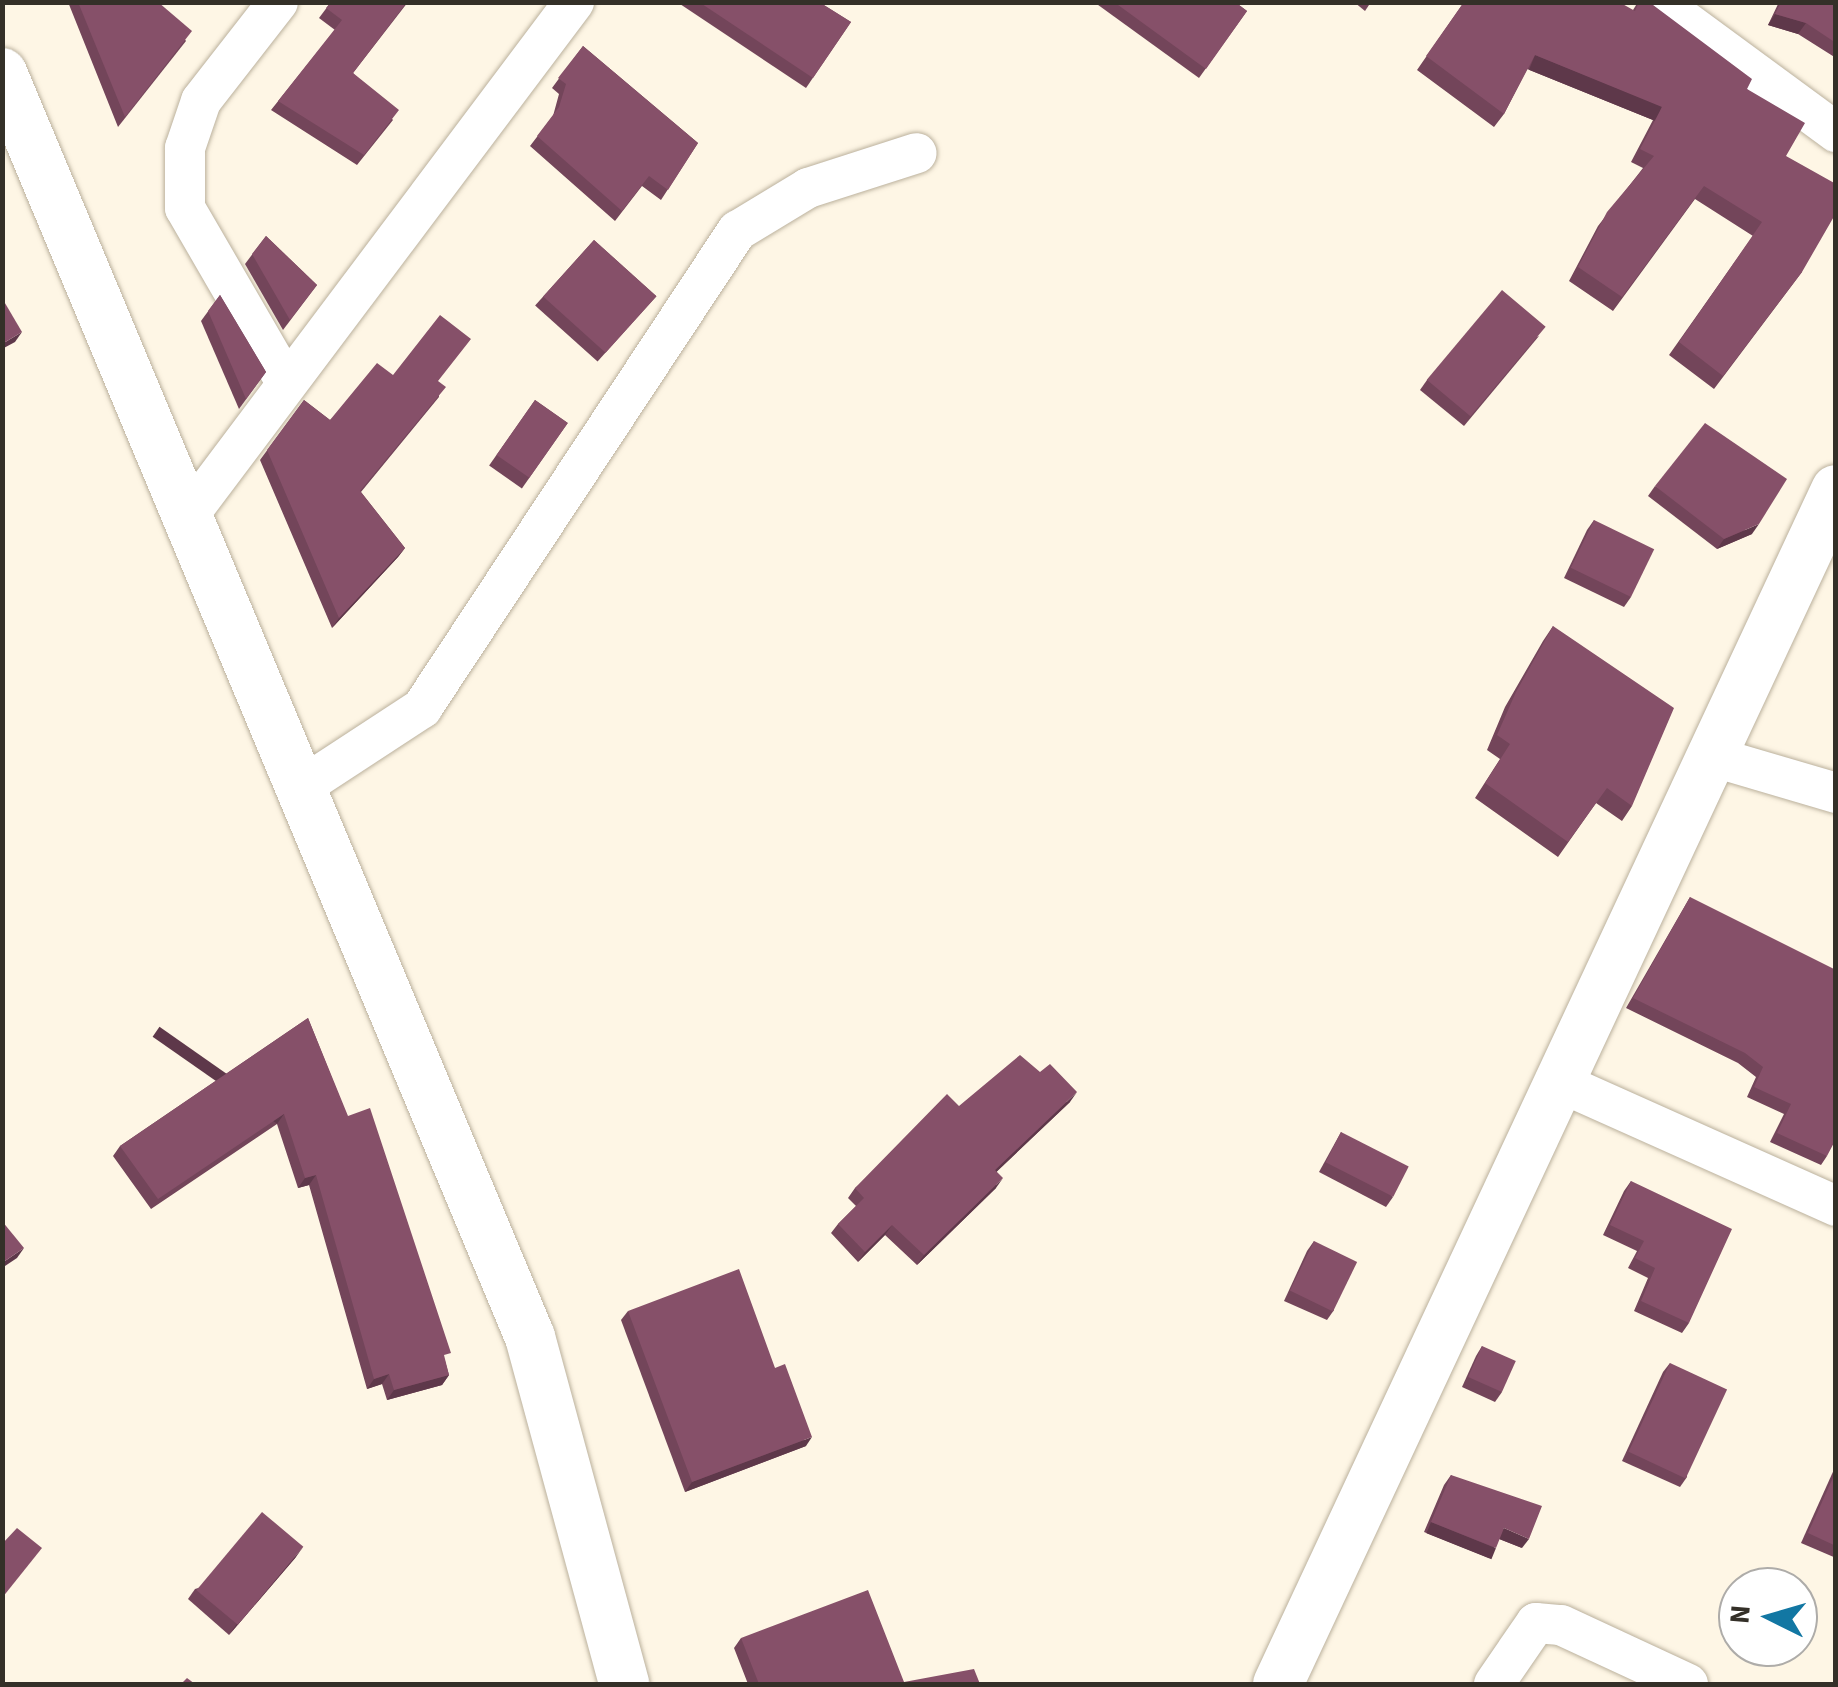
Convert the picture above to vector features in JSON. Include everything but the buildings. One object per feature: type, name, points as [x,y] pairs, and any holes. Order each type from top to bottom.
[{"type":"street","points":[[278,2],[201,101],[186,148],[184,208],[286,382]]},
{"type":"street","points":[[188,516],[574,2]]},
{"type":"street","points":[[1658,2],[1836,132]]},
{"type":"street","points":[[2,73],[188,516],[306,784],[530,1338],[624,1684]]},
{"type":"street","points":[[306,784],[422,708],[737,231],[808,188],[917,153]]},
{"type":"street","points":[[1278,1684],[1836,490]]},
{"type":"street","points":[[1714,757],[1836,792]]},
{"type":"street","points":[[1561,1083],[1836,1206]]},
{"type":"street","points":[[1494,1684],[1536,1624],[1561,1625],[1688,1684]]}]
